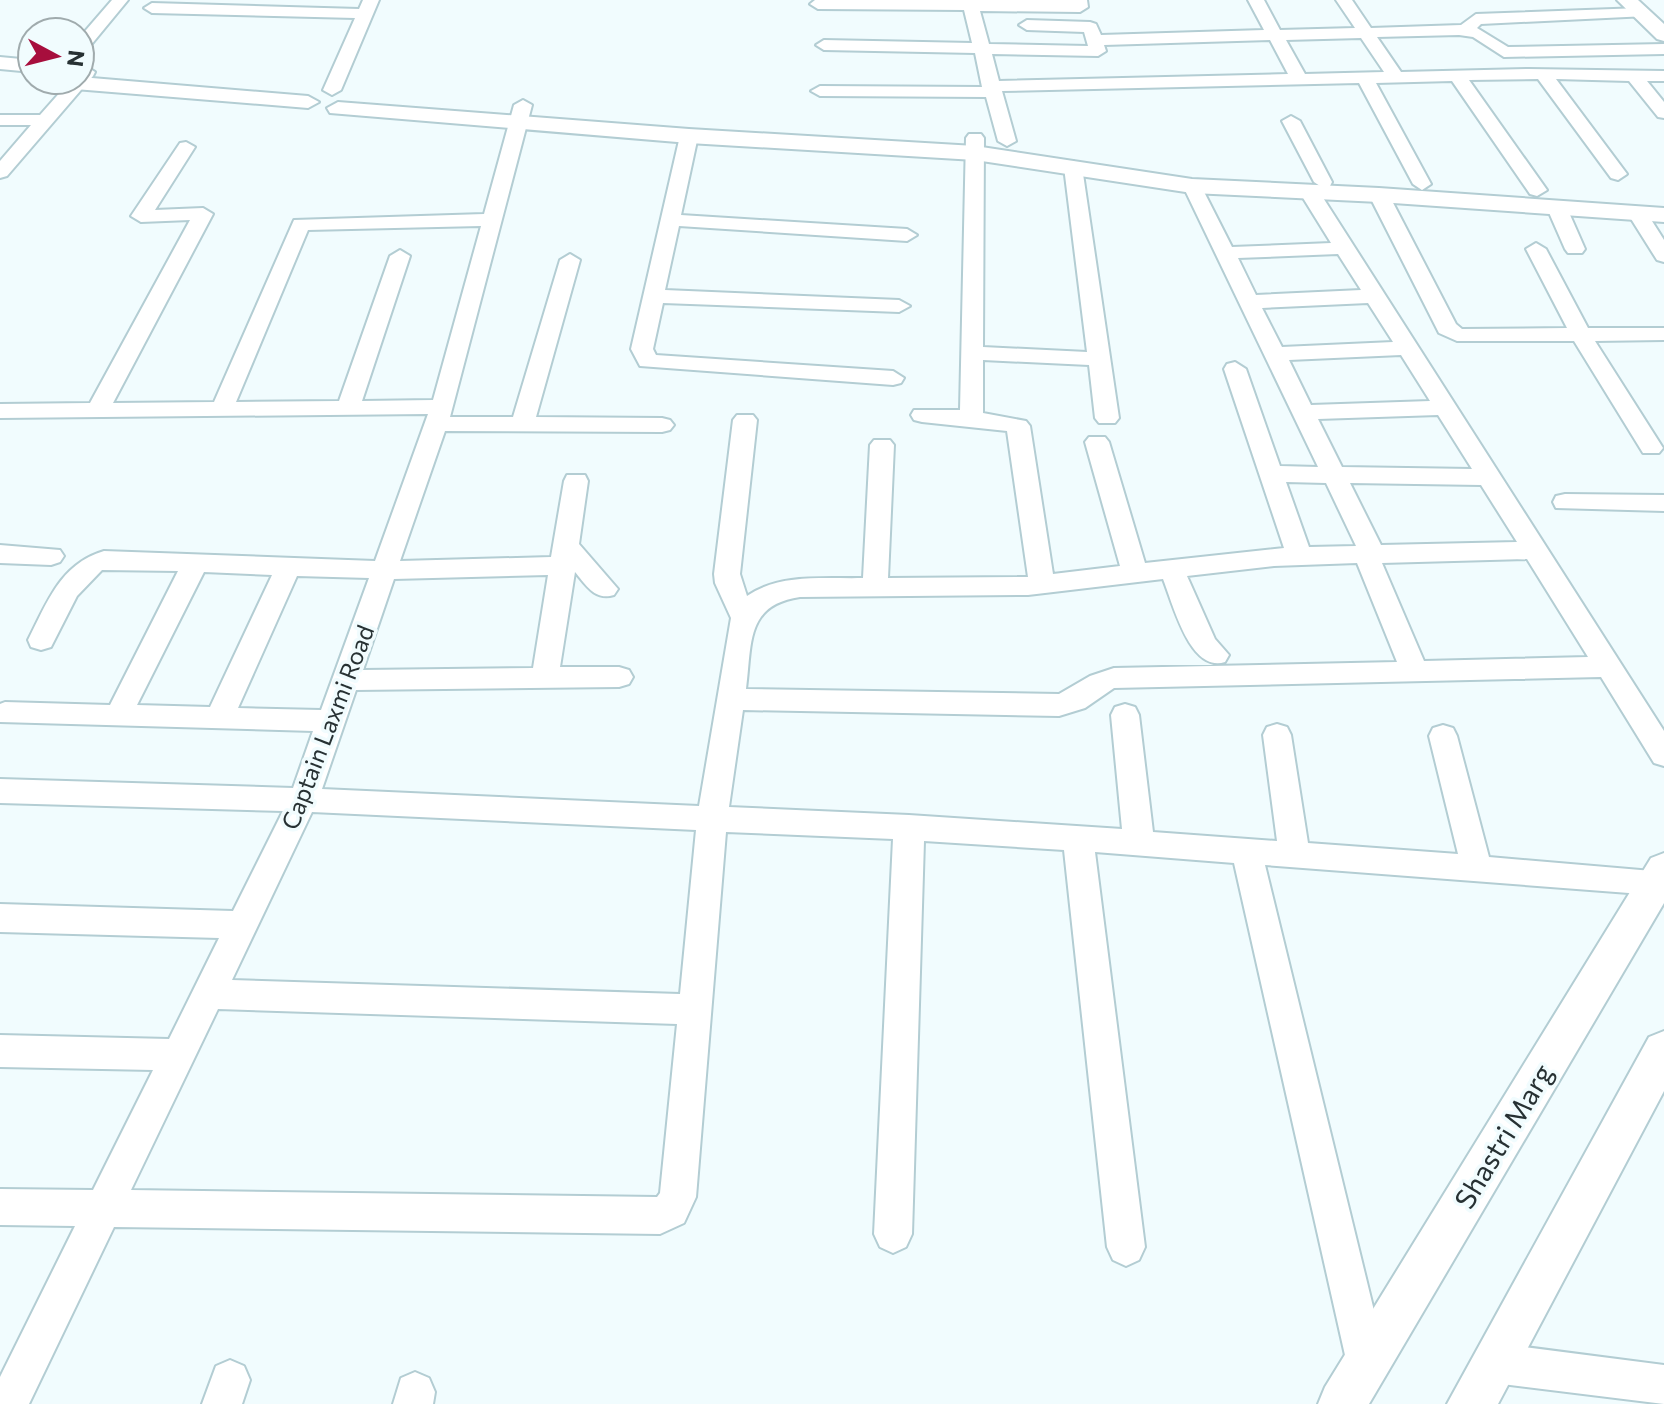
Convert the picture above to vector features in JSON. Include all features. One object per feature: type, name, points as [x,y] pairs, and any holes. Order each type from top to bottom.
[{"type":"street","points":[[96,28],[120,0]]},
{"type":"street","points":[[818,4],[969,3],[1080,7],[1079,0]]},
{"type":"street","points":[[1256,0],[1299,79]]},
{"type":"street","points":[[1344,0],[1396,77]]},
{"type":"street","points":[[969,3],[1007,141]]},
{"type":"street","points":[[1018,6],[1027,25],[1026,48]]},
{"type":"street","points":[[1095,40],[1366,32],[1634,6],[1661,30]]},
{"type":"street","points":[[152,8],[368,7],[329,97]]},
{"type":"street","points":[[1545,15],[1576,51]]},
{"type":"street","points":[[1468,20],[1478,33],[1504,52],[1664,49]]},
{"type":"street","points":[[824,45],[1098,51],[1090,27],[1027,25]]},
{"type":"street","points":[[1181,38],[1202,81]]},
{"type":"street","points":[[1543,74],[1618,174]]},
{"type":"street","points":[[1457,75],[1537,190]]},
{"type":"street","points":[[820,91],[1457,75],[1664,76]]},
{"type":"street","points":[[1633,75],[1664,113]]},
{"type":"street","points":[[96,76],[521,114],[689,136],[975,146],[1007,141],[1183,169],[1379,195],[1664,215]]},
{"type":"street","points":[[1364,77],[1422,184]]},
{"type":"street","points":[[0,172],[65,96]]},
{"type":"street","points":[[521,114],[691,120],[975,146],[1073,167],[1192,186],[1422,184],[1537,190],[1664,203]]},
{"type":"street","name":"Captain Laxmi Road","points":[[8,1404],[303,800],[440,416],[521,114]]},
{"type":"street","points":[[0,120],[46,120]]},
{"type":"street","points":[[1291,121],[1344,248],[1664,755]]},
{"type":"street","points":[[689,136],[642,349],[648,361],[893,378]]},
{"type":"street","points":[[971,418],[975,146]]},
{"type":"street","points":[[98,410],[203,214],[141,216],[186,147]]},
{"type":"street","points":[[1073,167],[1107,418]]},
{"type":"street","points":[[1192,186],[1335,477],[1415,671]]},
{"type":"street","points":[[1379,195],[1452,331],[1465,336],[1664,334]]},
{"type":"street","points":[[1557,208],[1575,249]]},
{"type":"street","points":[[1638,214],[1664,256]]},
{"type":"street","points":[[222,409],[301,224],[493,220]]},
{"type":"street","points":[[671,220],[907,235]]},
{"type":"street","points":[[1225,253],[1344,248]]},
{"type":"street","points":[[1536,249],[1581,335],[1651,448]]},
{"type":"street","points":[[348,408],[400,256]]},
{"type":"street","points":[[522,425],[570,260]]},
{"type":"street","points":[[654,296],[899,306]]},
{"type":"street","points":[[1249,302],[1374,296]]},
{"type":"street","points":[[1274,354],[1407,348]]},
{"type":"street","points":[[971,353],[1099,359]]},
{"type":"street","points":[[1235,369],[1299,556]]},
{"type":"street","points":[[0,411],[348,408],[522,425],[662,425]]},
{"type":"street","points":[[1303,412],[1445,408]]},
{"type":"street","points":[[922,415],[1009,422],[1018,426],[1042,585]]},
{"type":"street","points":[[744,617],[727,574],[745,420]]},
{"type":"street","points":[[1097,442],[1135,574]]},
{"type":"street","points":[[875,588],[882,445]]},
{"type":"street","points":[[1270,474],[1488,477]]},
{"type":"street","points":[[545,678],[576,481]]},
{"type":"street","points":[[1565,502],[1664,503]]},
{"type":"street","points":[[0,1207],[660,1216],[671,1210],[678,1197],[712,818],[730,699],[744,617],[762,597],[780,591],[1042,585],[1299,556],[1534,550]]},
{"type":"street","points":[[0,554],[51,556]]},
{"type":"street","points":[[41,640],[77,576],[88,563],[104,560],[385,570],[564,556],[605,589]]},
{"type":"street","points":[[118,716],[195,564]]},
{"type":"street","points":[[219,718],[288,567]]},
{"type":"street","points":[[1172,570],[1204,645],[1215,655]]},
{"type":"street","points":[[730,699],[1059,705],[1081,699],[1103,680],[1114,678],[1608,667]]},
{"type":"street","points":[[346,680],[619,677]]},
{"type":"street","points":[[5,713],[331,721]]},
{"type":"street","points":[[1125,715],[1139,842]]},
{"type":"street","points":[[1277,735],[1294,853]]},
{"type":"street","points":[[1443,736],[1477,868]]},
{"type":"street","points":[[0,791],[303,800],[909,827],[1477,868],[1659,876]]},
{"type":"street","points":[[893,1234],[909,827]]},
{"type":"street","points":[[1078,838],[1126,1247]]},
{"type":"street","points":[[1246,849],[1367,1364]]},
{"type":"street","name":"Shastri Marg","points":[[1342,1404],[1659,876]]},
{"type":"street","points":[[0,918],[242,925]]},
{"type":"street","points":[[209,994],[695,1010]]},
{"type":"street","points":[[1471,1404],[1664,1050]]},
{"type":"street","points":[[0,1051],[180,1055]]},
{"type":"street","points":[[1494,1363],[1664,1385]]}]
